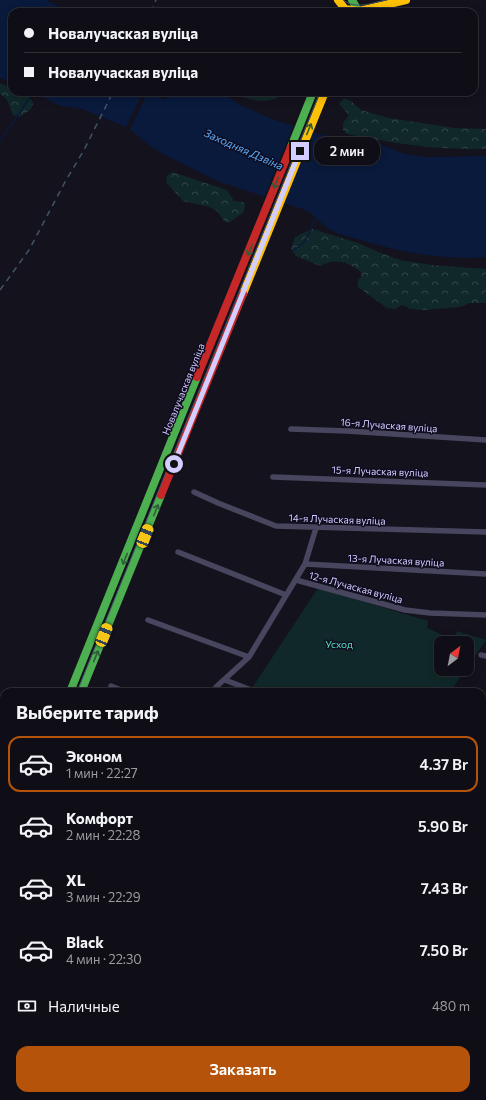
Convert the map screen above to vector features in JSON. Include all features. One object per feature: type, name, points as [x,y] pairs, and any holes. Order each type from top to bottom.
[{"type":"main road","points":[[375,8],[406,0]]},
{"type":"main road","name":"Новалучаская вуліца","points":[[72,688],[312,96]]},
{"type":"main road","name":"Новалучаская вуліца","points":[[83,688],[323,96]]},
{"type":"street","points":[[215,337],[224,341]]},
{"type":"street","name":"16-я Лучаская вуліца","points":[[291,429],[486,440]]},
{"type":"street","name":"15-я Лучаская вуліца","points":[[273,477],[486,485]]},
{"type":"street","name":"14-я Лучаская вуліца","points":[[194,492],[276,526],[486,532]]},
{"type":"street","points":[[296,580],[305,564],[316,528]]},
{"type":"street","points":[[178,552],[286,594]]},
{"type":"street","name":"13-я Лучаская вуліца","points":[[305,564],[486,574]]},
{"type":"street","name":"12-я Лучаская вуліца","points":[[216,688],[249,657],[286,594],[296,580],[404,610],[430,613],[486,615]]},
{"type":"street","points":[[148,620],[249,657]]},
{"type":"street","points":[[224,680],[245,688]]},
{"type":"street","points":[[111,686],[116,688]]},
{"type":"green space","points":[[0,83],[8,86],[8,96],[26,96],[31,99],[33,105],[30,110],[19,117],[13,115],[7,100],[0,94]]},
{"type":"green space","points":[[242,96],[281,96],[266,101],[259,101]]},
{"type":"green space","points":[[344,98],[351,101],[361,110],[389,118],[455,128],[486,129],[486,149],[416,146],[347,134],[343,130],[343,123],[349,115],[339,104]]},
{"type":"green space","points":[[172,172],[227,190],[234,201],[243,202],[245,204],[244,212],[230,222],[225,222],[217,211],[210,207],[183,201],[166,182],[167,176]]},
{"type":"green space","points":[[312,229],[358,243],[400,260],[431,265],[486,269],[486,303],[470,303],[460,307],[424,310],[409,309],[406,306],[401,305],[396,309],[387,308],[358,287],[358,280],[361,277],[361,272],[351,265],[336,261],[320,266],[296,256],[291,249],[295,237]]},
{"type":"green space","name":"Усход","points":[[318,588],[428,621],[427,628],[445,636],[434,636],[434,676],[461,676],[453,688],[252,688]]},
{"type":"green space","name":"Усход","points":[[457,631],[473,636],[455,636]]},
{"type":"green space","name":"Усход","points":[[474,636],[486,640],[474,658]]},
{"type":"water","points":[[0,0],[46,0],[62,8],[8,8],[8,81],[0,78]]},
{"type":"water","name":"Заходняя Дзвіна","points":[[40,96],[158,96],[167,100],[166,96],[227,96],[242,106],[272,119],[322,135],[379,144],[405,154],[425,157],[486,156],[486,257],[469,258],[419,254],[339,234],[327,228],[312,214],[305,210],[217,181],[161,153],[128,128],[80,108],[61,106]]},
{"type":"pier","points":[[141,96],[146,96],[129,131],[125,129]]},
{"type":"pier","points":[[294,124],[314,130],[284,205],[264,198]]},
{"type":"waterway","points":[[0,141],[31,96]]},
{"type":"waterway","points":[[293,250],[306,240],[317,215]]},
{"type":"tram line","points":[[343,0],[353,5],[369,4],[386,0]]},
{"type":"tram line","points":[[79,688],[318,96]]},
{"type":"railway","points":[[153,8],[156,0]]},
{"type":"railway","points":[[0,290],[29,250],[65,182],[84,150],[111,96]]},
{"type":"traffic: fast","points":[[352,0],[357,8]]},
{"type":"traffic: fast","points":[[291,147],[311,96]]},
{"type":"traffic: fast","points":[[72,688],[197,377]]},
{"type":"traffic: fast","points":[[83,688],[161,495]]},
{"type":"traffic: slow","points":[[338,0],[344,8]]},
{"type":"traffic: slow","points":[[372,8],[406,0]]},
{"type":"traffic: slow","points":[[243,294],[323,96]]},
{"type":"traffic: jam","points":[[197,377],[291,147]]},
{"type":"traffic: jam","points":[[161,495],[243,294]]},
{"type":"route","points":[[174,464],[300,151]]}]
